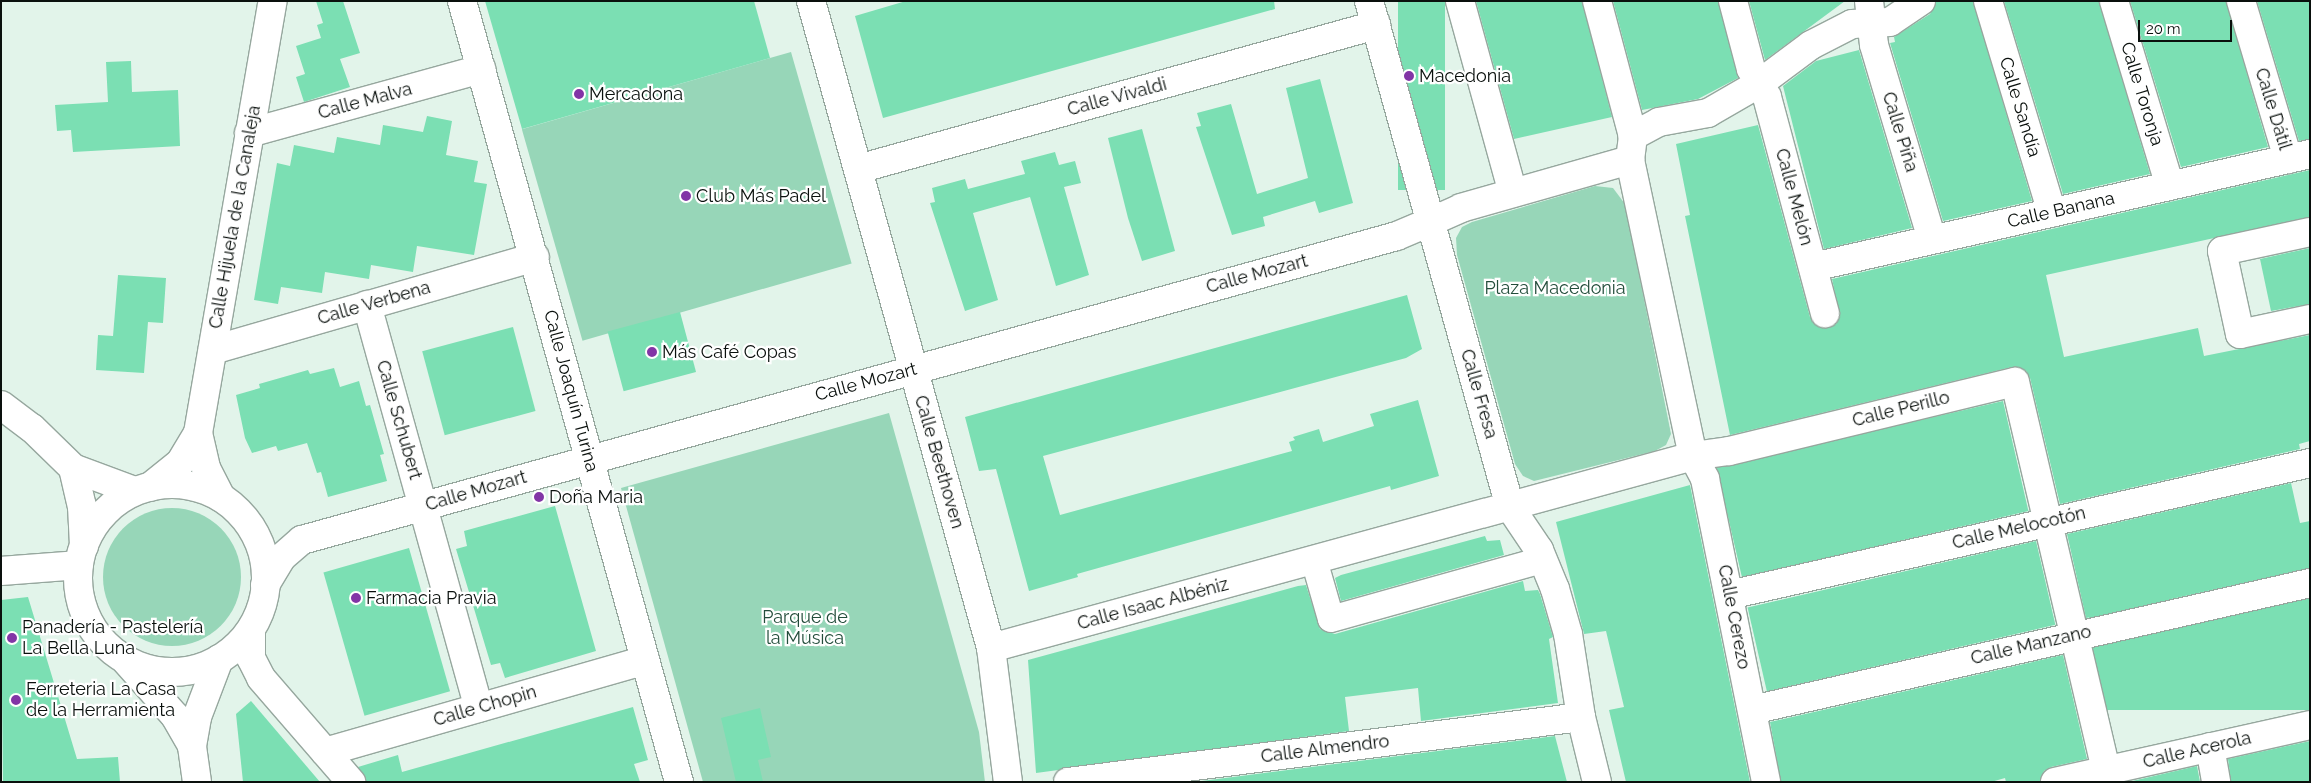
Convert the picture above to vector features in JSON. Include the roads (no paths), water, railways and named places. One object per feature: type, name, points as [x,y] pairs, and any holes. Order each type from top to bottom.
[{"type":"street","name":"Calle Hijuela de la Canaleja","points":[[82,556],[88,534],[105,511],[143,489],[180,463],[198,433],[272,1]]},
{"type":"street","name":"Calle Joaquín Turina","points":[[462,1],[535,257],[679,782]]},
{"type":"street","name":"Calle Beethoven","points":[[812,1],[991,648],[1008,782]]},
{"type":"street","points":[[1460,1],[1513,193]]},
{"type":"street","points":[[1510,507],[1693,456],[1632,148],[1597,1]]},
{"type":"street","name":"Calle Melón","points":[[1732,1],[1751,69],[1767,96],[1825,313]]},
{"type":"street","points":[[1430,222],[1632,148],[1659,122],[1708,113],[1760,83],[1810,45],[1852,24],[1870,12],[1890,22],[1921,1]]},
{"type":"street","name":"Calle Sandía","points":[[1988,1],[2052,212]]},
{"type":"street","name":"Calle Toronja","points":[[2114,1],[2170,186]]},
{"type":"street","name":"Calle Dátil","points":[[2242,1],[2299,157]]},
{"type":"street","name":"Calle Piña","points":[[1870,12],[1874,45],[1932,240]]},
{"type":"street","name":"Calle Vivaldi","points":[[858,168],[1372,13]]},
{"type":"street","name":"Calle Fresa","points":[[1372,13],[1510,507],[1542,560],[1568,634],[1581,717],[1597,782]]},
{"type":"street","name":"Calle Malva","points":[[249,133],[481,69]]},
{"type":"street","name":"Calle Banana","points":[[1813,267],[2299,157]]},
{"type":"street","name":"Calle Mozart","points":[[265,585],[281,558],[302,540],[1397,236],[1430,222]]},
{"type":"street","points":[[2310,232],[2222,251],[2240,334],[2310,318]]},
{"type":"street","name":"Calle Verbena","points":[[213,350],[535,257]]},
{"type":"street","name":"Calle Schubert","points":[[367,305],[479,708]]},
{"type":"street","name":"Calle Perillo","points":[[1693,456],[1729,451],[2015,382],[2048,521],[2072,634],[2097,775]]},
{"type":"street","points":[[1,405],[32,428],[73,468],[143,489],[190,485],[221,497],[246,518],[262,547],[267,575],[263,604],[251,630],[231,652],[206,666],[178,672],[150,669],[123,658]]},
{"type":"street","name":"Calle Hijuela de la Canaleja","points":[[198,433],[206,468],[221,497]]},
{"type":"street","name":"Calle Cerezo","points":[[1693,456],[1705,479],[1766,782]]},
{"type":"street","name":"Calle Melocotón","points":[[1729,595],[2310,463]]},
{"type":"street","points":[[73,468],[82,506],[82,556],[79,589],[86,616],[102,640],[123,658],[175,716],[192,746]]},
{"type":"street","name":"Calle Isaac Albéniz","points":[[991,648],[1510,507]]},
{"type":"street","name":"Calle Mozart","points":[[246,518],[274,534],[302,540]]},
{"type":"street","points":[[1,571],[82,556]]},
{"type":"street","points":[[1314,560],[1331,618],[1542,560]]},
{"type":"street","name":"Calle Manzano","points":[[1752,710],[2072,634],[2310,583]]},
{"type":"street","points":[[251,630],[251,658],[261,678],[351,782]]},
{"type":"street","points":[[197,782],[192,746],[205,690],[219,659]]},
{"type":"street","name":"Calle Chopin","points":[[325,752],[645,660]]},
{"type":"street","name":"Calle Almendro","points":[[1068,782],[1581,717]]},
{"type":"street","name":"Calle Acerola","points":[[2055,782],[2097,775],[2310,725]]},
{"type":"street","points":[[2210,747],[2216,782]]},
{"type":"place","name":"Macedonia","points":[[1409,76]]},
{"type":"place","name":"Mercadona","points":[[579,94]]},
{"type":"place","name":"Club Más Padel","points":[[686,196]]},
{"type":"place","name":"Más Café Copas","points":[[652,352]]},
{"type":"place","name":"Doña Maria","points":[[539,497]]},
{"type":"place","name":"Farmacia Pravia","points":[[356,598]]},
{"type":"place","name":"Panadería - Pastelería La Bella Luna","points":[[12,638]]},
{"type":"place","name":"Ferreteria La Casa de la Herramienta","points":[[16,700]]},
{"type":"park label","name":"Plaza Macedonia","points":[[1555,288]]},
{"type":"park label","name":"Parque de la Música","points":[[805,628]]}]
